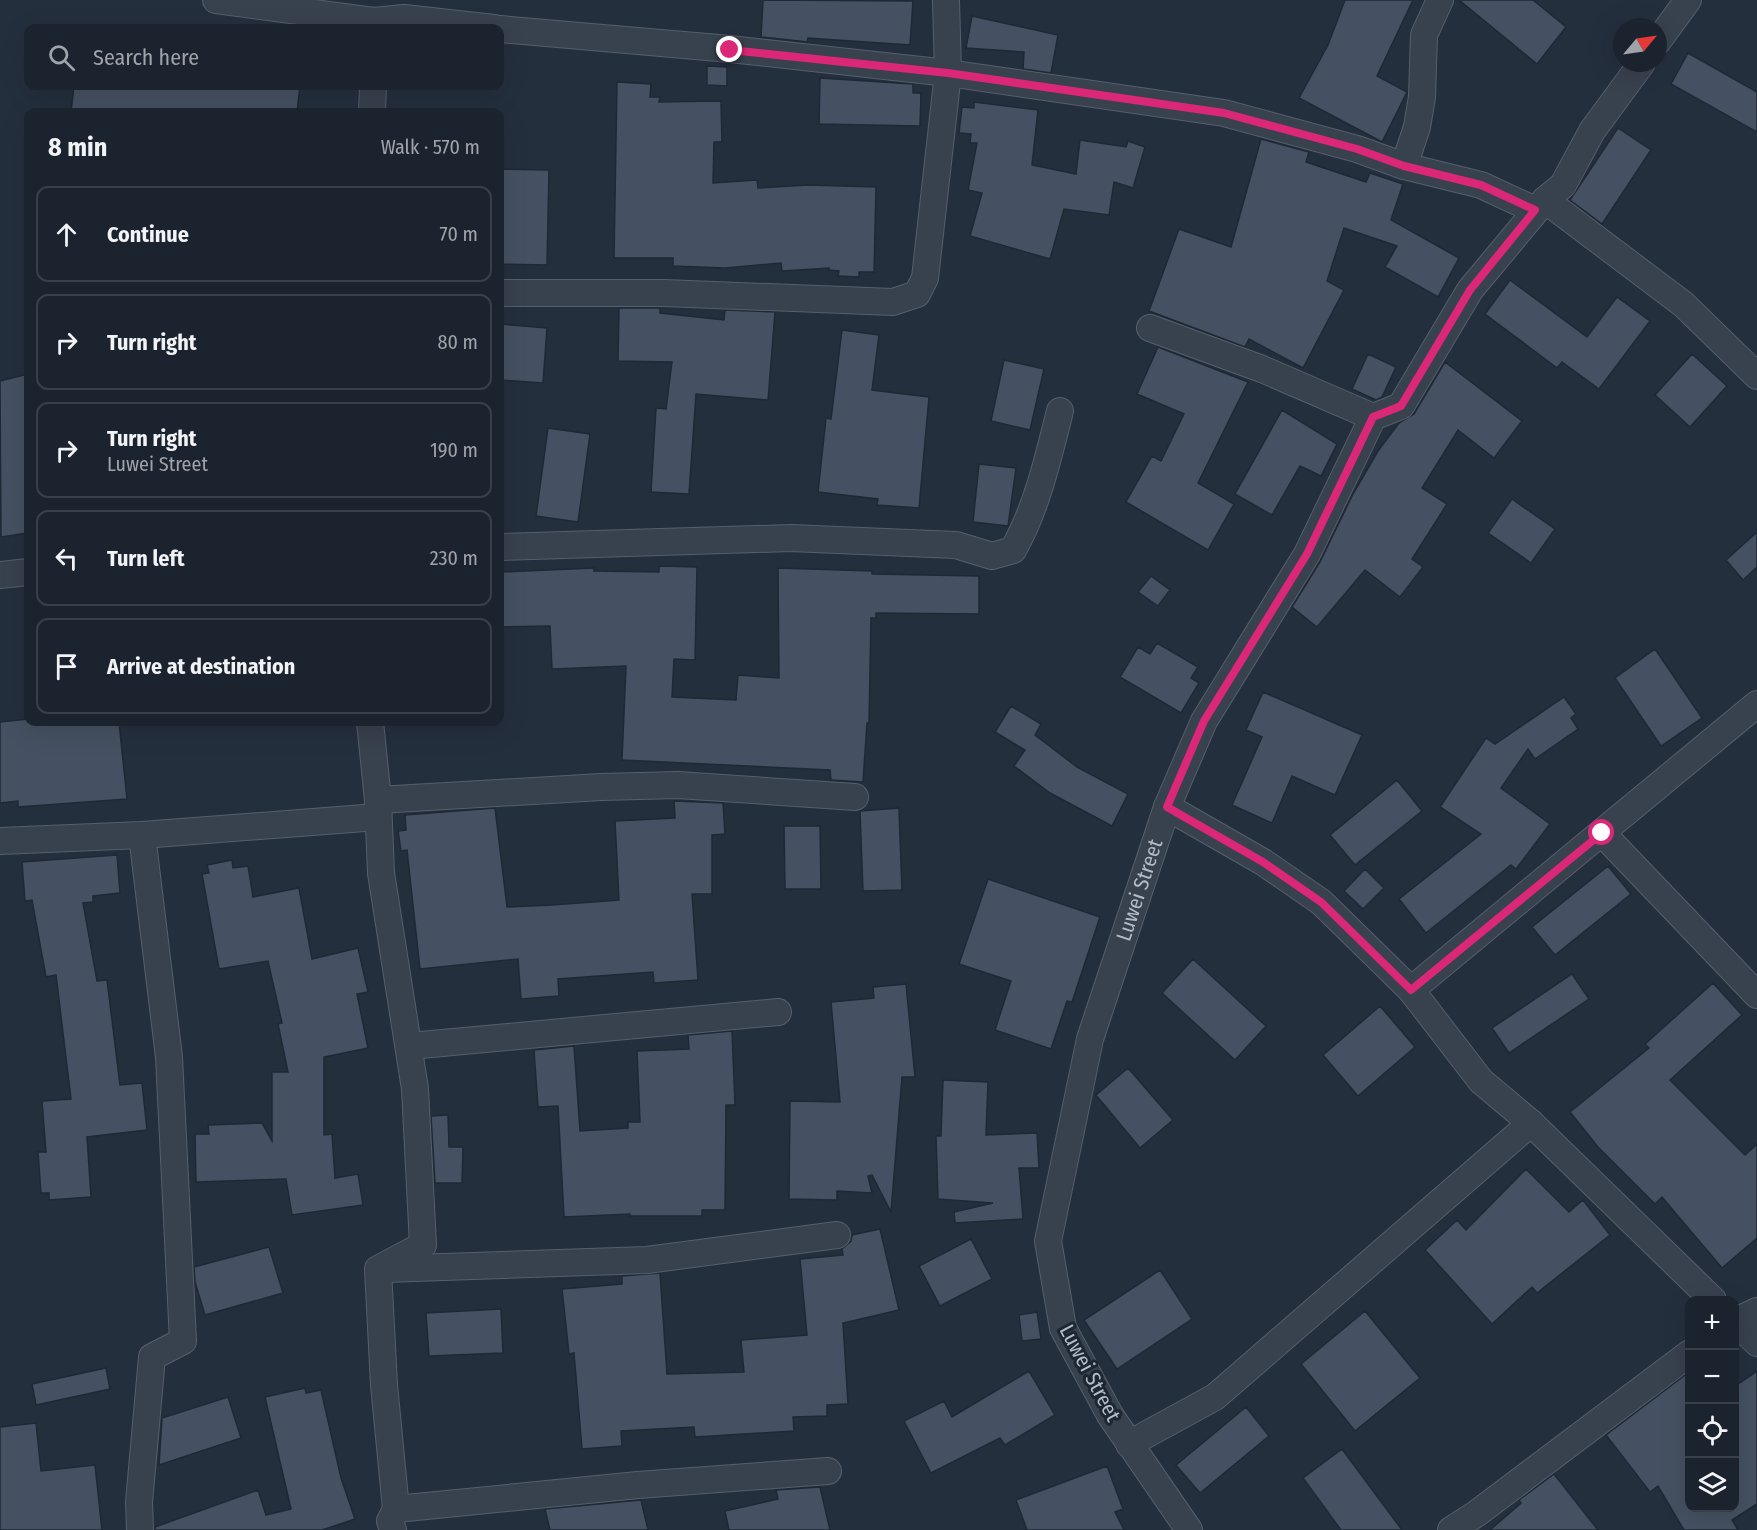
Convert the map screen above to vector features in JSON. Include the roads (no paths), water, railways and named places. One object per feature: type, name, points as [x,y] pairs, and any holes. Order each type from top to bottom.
[{"type":"street","points":[[216,0],[458,24]]},
{"type":"street","points":[[504,293],[664,293],[893,302],[906,300],[917,294],[925,278],[948,73],[946,0]]},
{"type":"street","points":[[1404,166],[1417,127],[1422,97],[1424,35],[1440,0]]},
{"type":"street","points":[[1667,29],[1688,0]]},
{"type":"street","points":[[504,29],[948,73],[1224,113],[1357,149],[1404,166],[1481,185],[1540,205],[1683,304],[1757,376]]},
{"type":"street","points":[[1150,328],[1262,369],[1373,417],[1401,406],[1470,290],[1540,205],[1563,185],[1592,131],[1635,72]]},
{"type":"street","points":[[372,108],[373,90]]},
{"type":"street","points":[[504,547],[791,538],[956,545],[992,556],[1013,550],[1022,535],[1044,471],[1060,411]]},
{"type":"street","name":"Luwei Street","points":[[1189,1530],[1110,1415],[1063,1328],[1048,1241],[1090,1039],[1167,807],[1204,721],[1307,554],[1373,417]]},
{"type":"street","points":[[0,575],[24,572]]},
{"type":"street","points":[[1411,990],[1757,704]]},
{"type":"street","points":[[370,726],[381,873],[410,1046],[423,1245],[378,1269]]},
{"type":"street","points":[[0,841],[142,835],[601,787],[678,785],[855,797]]},
{"type":"street","points":[[1167,807],[1263,862],[1321,902],[1411,990],[1481,1081],[1531,1123],[1709,1296]]},
{"type":"street","points":[[1602,833],[1757,995]]},
{"type":"street","points":[[140,1530],[139,1502],[152,1357],[183,1341],[169,1057],[142,835]]},
{"type":"street","points":[[410,1046],[778,1012]]},
{"type":"street","points":[[1129,1444],[1215,1397],[1531,1123]]},
{"type":"street","points":[[378,1269],[647,1260],[837,1235]]},
{"type":"street","points":[[378,1269],[384,1385],[395,1520],[638,1485],[828,1471]]},
{"type":"street","points":[[1739,1320],[1757,1311]]},
{"type":"street","points":[[1739,1326],[1757,1343]]},
{"type":"street","points":[[1451,1530],[1476,1514],[1685,1356]]}]
